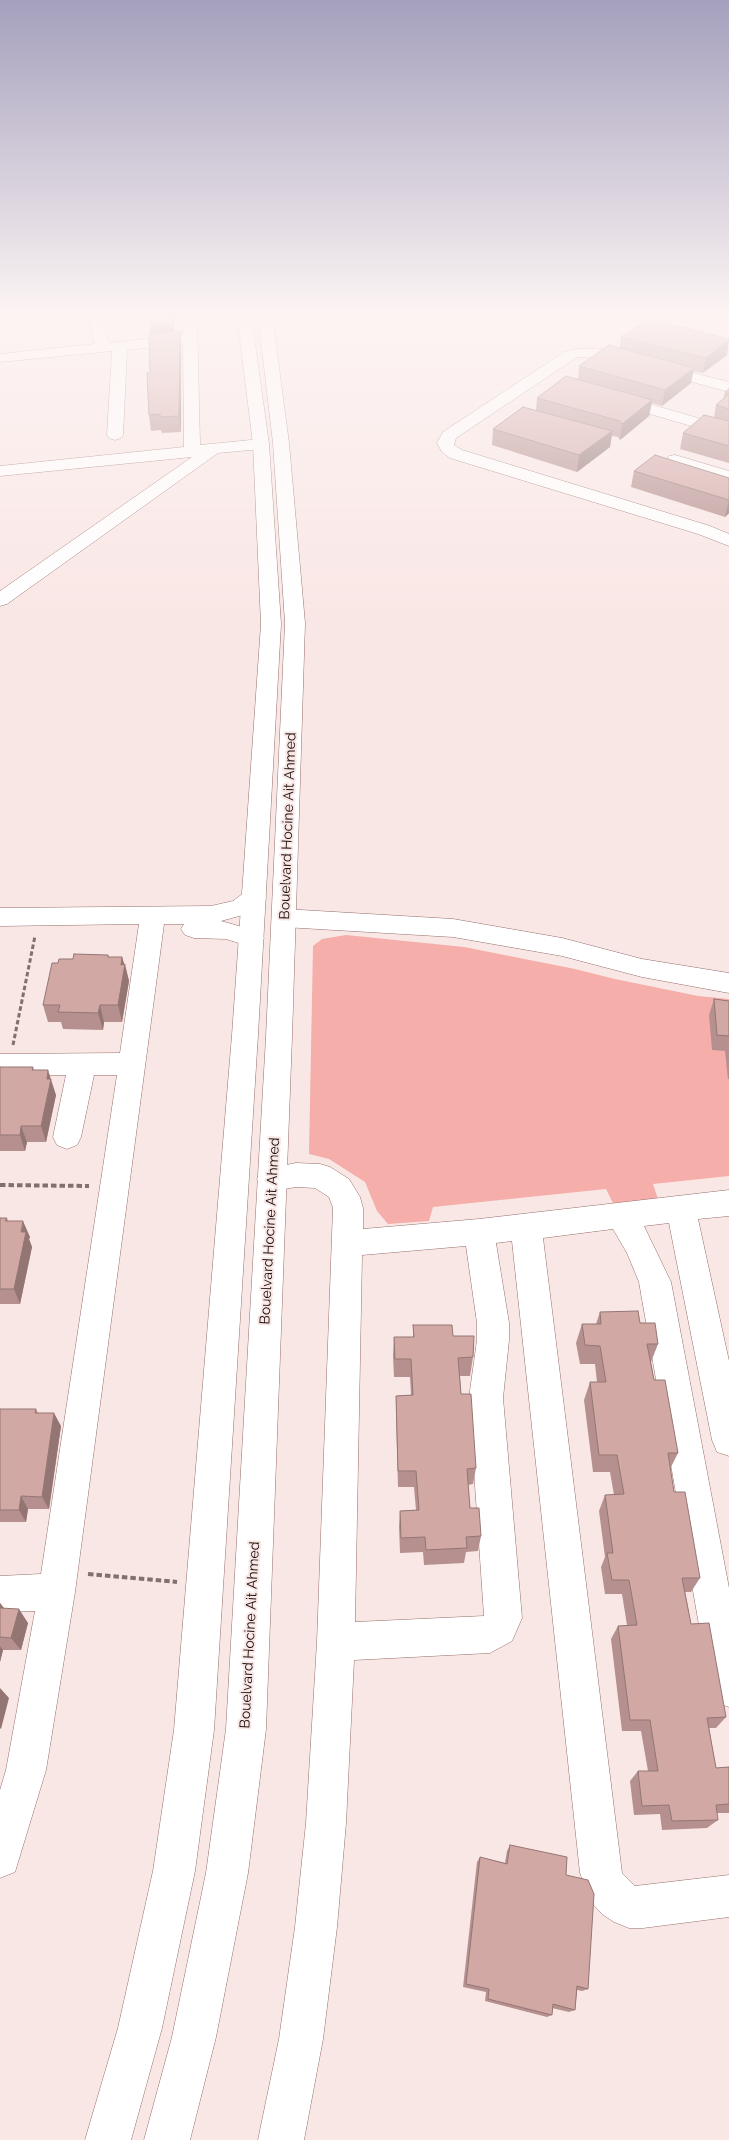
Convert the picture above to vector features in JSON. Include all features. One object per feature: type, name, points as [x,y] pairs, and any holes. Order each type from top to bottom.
[{"type":"street","points":[[115,435],[116,415]]},
{"type":"street","points":[[192,415],[192,452]]},
{"type":"street","points":[[108,2140],[140,2028],[174,1870],[194,1730],[254,898],[271,624],[261,444],[257,415]]},
{"type":"street","name":"Bouelvard Hocine Ait Ahmed","points":[[167,2140],[194,2037],[227,1873],[246,1729],[284,918],[295,623],[277,415]]},
{"type":"street","points":[[479,415],[449,435],[445,443],[456,454],[704,530],[729,542]]},
{"type":"street","points":[[670,415],[729,432]]},
{"type":"street","points":[[0,471],[261,444]]},
{"type":"street","points":[[0,600],[212,450]]},
{"type":"street","points":[[675,460],[729,476]]},
{"type":"street","points":[[0,932],[36,932],[212,915],[241,906],[254,898]]},
{"type":"street","points":[[0,916],[152,922],[216,929],[239,933],[251,938]]},
{"type":"street","points":[[284,918],[453,928],[553,946],[660,971],[729,983]]},
{"type":"street","points":[[0,1857],[26,1770],[59,1581],[152,922]]},
{"type":"street","points":[[4,1065],[132,1064]]},
{"type":"street","points":[[67,1137],[82,1065]]},
{"type":"street","points":[[272,1178],[308,1174],[320,1176],[339,1188],[348,1208],[336,1642],[326,1823],[316,1927],[301,2039],[281,2140]]},
{"type":"street","points":[[347,1243],[479,1232],[729,1203]]},
{"type":"street","points":[[680,1208],[729,1440]]},
{"type":"street","points":[[621,1215],[640,1247],[656,1282],[729,1688]]},
{"type":"street","points":[[526,1226],[601,1873],[607,1888],[617,1900],[630,1906],[643,1907],[729,1896]]},
{"type":"street","points":[[336,1642],[484,1635],[490,1634],[499,1628],[503,1618],[486,1398],[493,1340],[493,1323],[479,1232]]},
{"type":"street","points":[[0,1594],[59,1581]]},
{"type":"path","points":[[4,1065],[36,932]]},
{"type":"path","points":[[0,1186],[114,1187]]},
{"type":"path","points":[[59,1581],[204,1585]]},
{"type":"shaded area","points":[[346,935],[464,947],[698,996],[729,999],[729,1176],[653,1184],[658,1199],[613,1203],[606,1189],[433,1207],[429,1221],[388,1224],[377,1211],[365,1182],[329,1159],[309,1154],[313,946],[322,939]]},
{"type":"building","points":[[160,415],[179,415],[179,416],[160,417]]},
{"type":"building","points":[[512,415],[552,415],[612,431],[579,455],[493,429]]},
{"type":"building","points":[[598,415],[633,415],[622,424],[620,421]]},
{"type":"building","points":[[704,415],[729,421],[729,446],[683,433]]},
{"type":"building","points":[[655,455],[729,478],[729,500],[634,471]]},
{"type":"building","points":[[74,954],[122,957],[121,965],[125,964],[118,1005],[100,1005],[98,1013],[58,1012],[60,1005],[43,1005],[52,963],[58,963],[59,959],[73,959]]},
{"type":"building","points":[[714,999],[729,1001],[729,1036],[717,1035]]},
{"type":"building","points":[[0,1067],[33,1067],[32,1070],[48,1070],[47,1079],[51,1079],[41,1126],[21,1126],[20,1135],[0,1135]]},
{"type":"building","points":[[0,1218],[7,1218],[5,1221],[23,1221],[21,1232],[26,1232],[14,1289],[0,1289]]},
{"type":"building","points":[[638,1311],[640,1323],[655,1323],[658,1344],[647,1344],[654,1380],[665,1380],[678,1453],[668,1453],[674,1492],[685,1492],[700,1578],[682,1578],[691,1624],[709,1623],[726,1717],[707,1718],[716,1768],[729,1767],[729,1804],[716,1805],[718,1820],[672,1821],[669,1805],[642,1806],[638,1771],[658,1771],[650,1720],[630,1720],[618,1626],[637,1625],[629,1580],[612,1580],[607,1553],[613,1553],[605,1495],[624,1494],[617,1455],[599,1455],[590,1382],[606,1382],[600,1346],[585,1345],[582,1324],[601,1324],[600,1312]]},
{"type":"building","points":[[413,1325],[452,1325],[453,1336],[474,1336],[473,1357],[458,1358],[461,1394],[471,1394],[476,1468],[467,1469],[470,1508],[479,1508],[481,1536],[466,1537],[467,1548],[426,1550],[425,1537],[401,1538],[400,1511],[419,1510],[416,1471],[398,1471],[396,1396],[413,1395],[411,1359],[395,1359],[394,1337],[414,1337]]},
{"type":"building","points":[[0,1409],[36,1409],[35,1413],[54,1413],[42,1497],[21,1496],[19,1510],[0,1510]]},
{"type":"building","points":[[0,1608],[19,1609],[11,1638],[0,1637]]},
{"type":"building","points":[[510,1845],[567,1857],[566,1875],[588,1880],[594,1894],[588,1989],[577,1986],[575,2010],[553,2004],[552,2015],[488,1999],[489,1989],[466,1984],[480,1857],[507,1864]]}]
